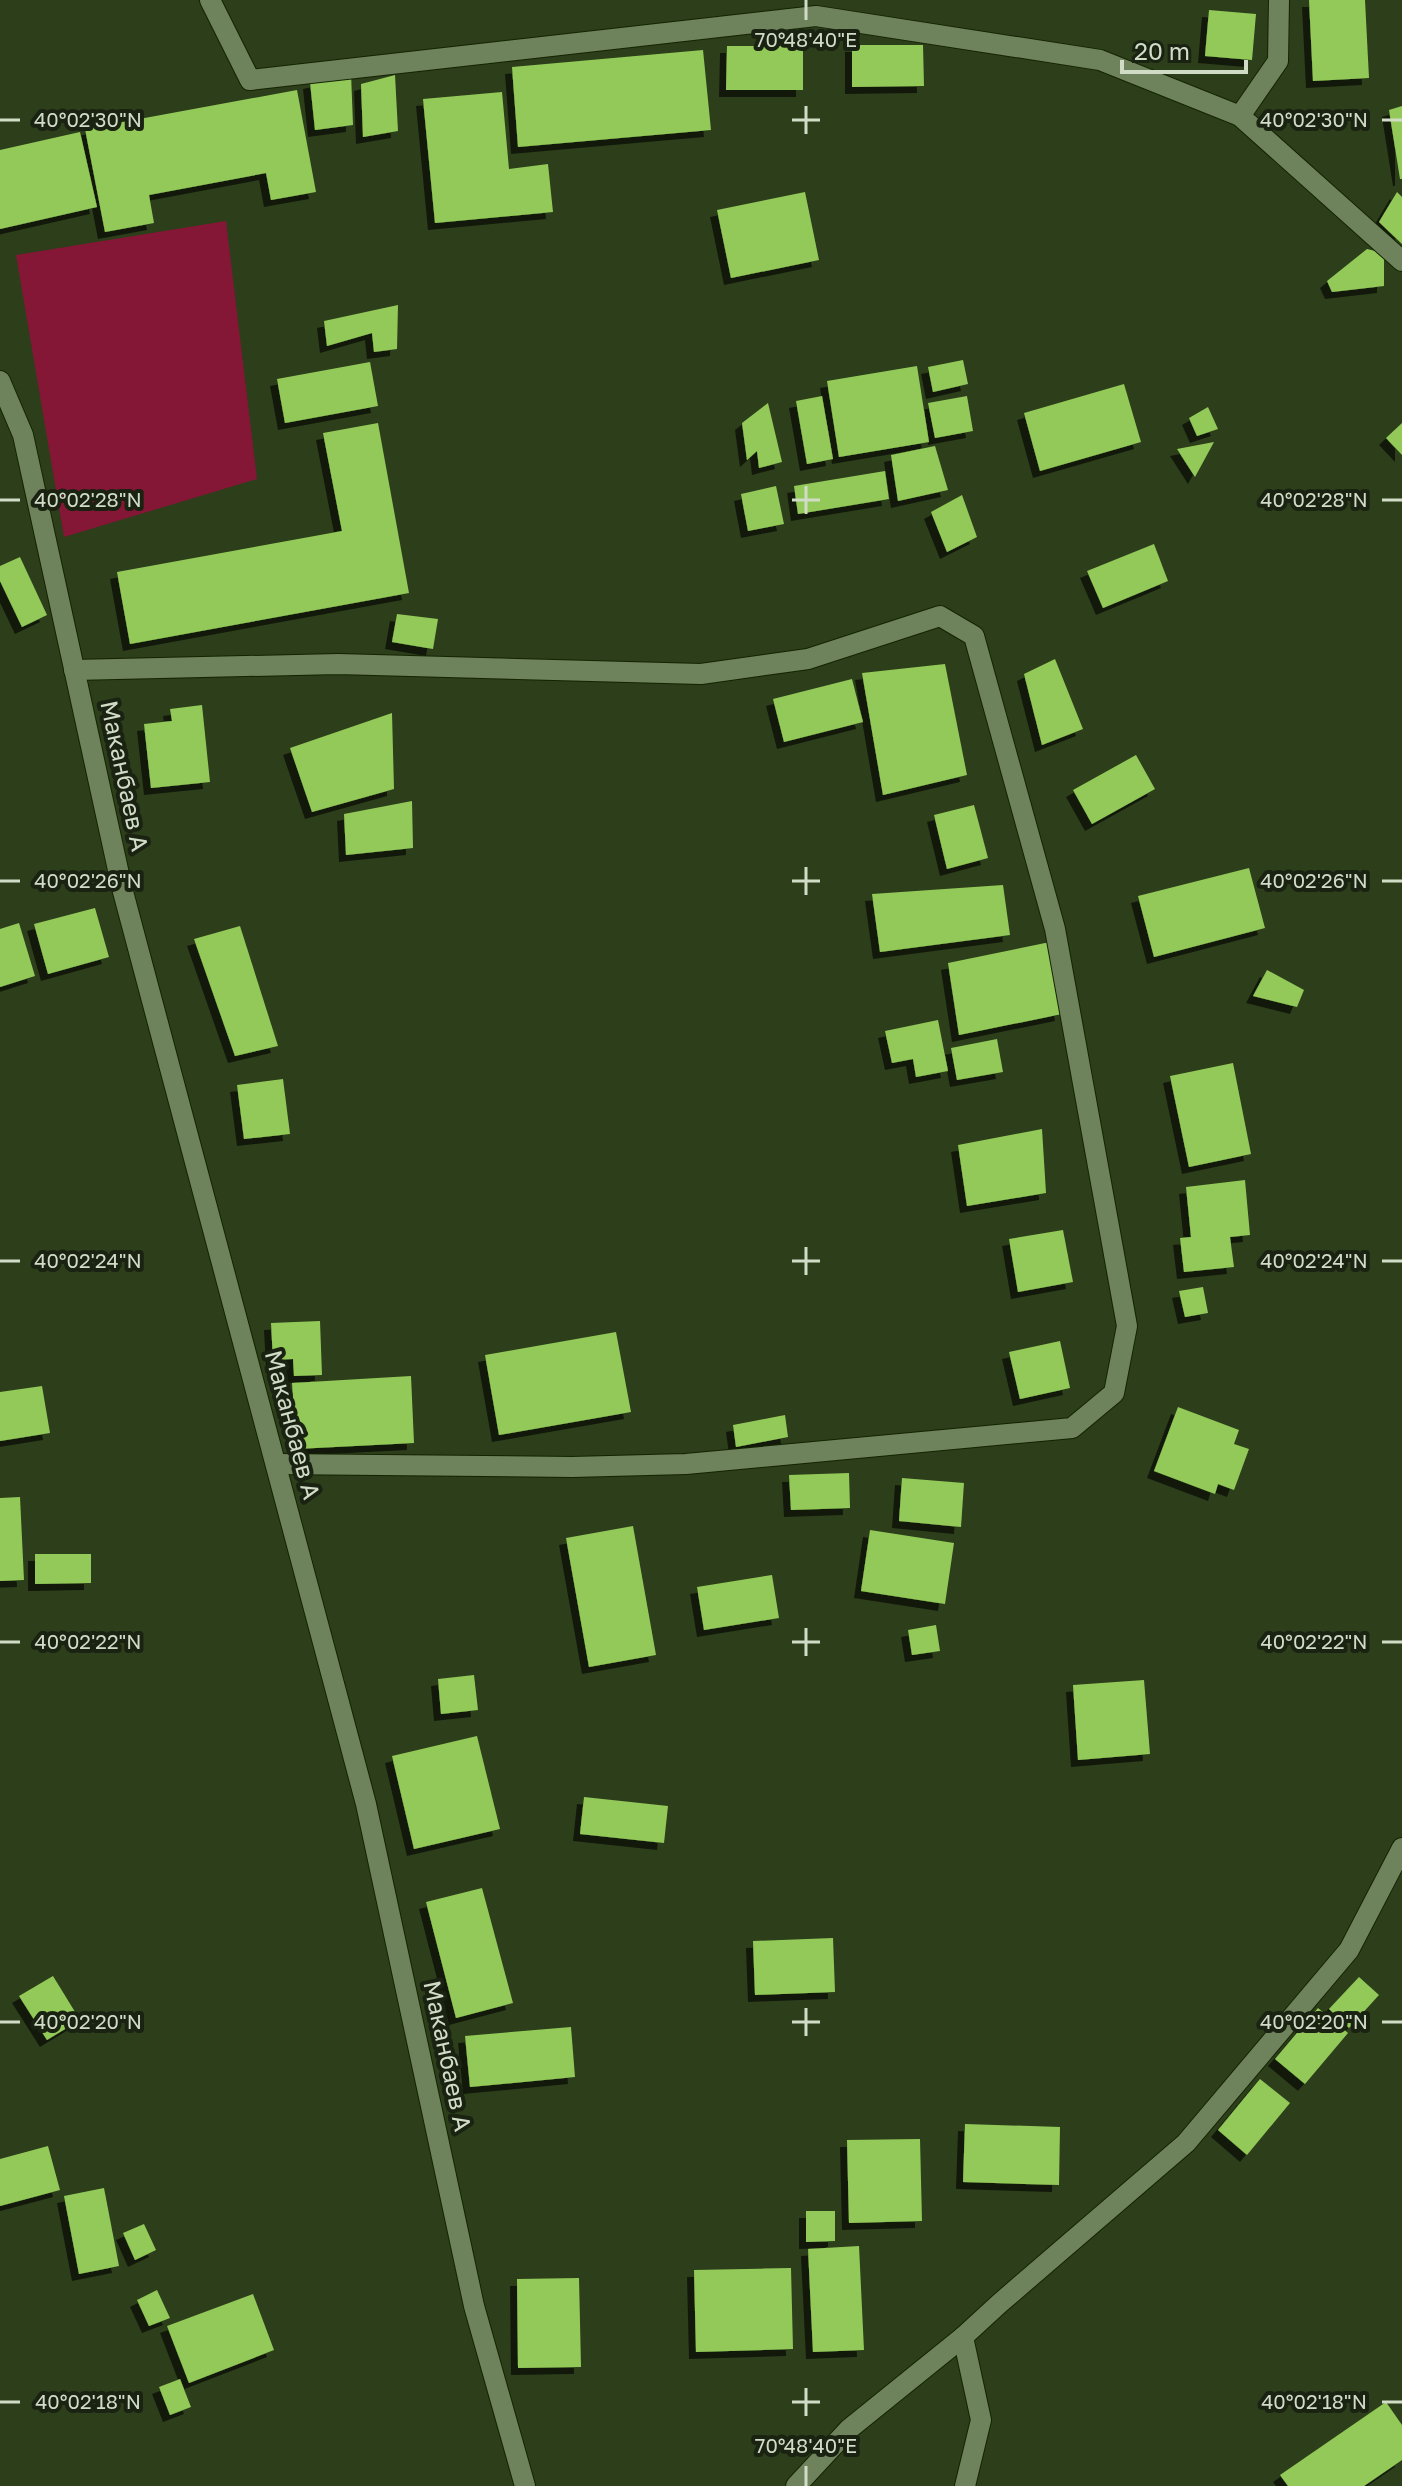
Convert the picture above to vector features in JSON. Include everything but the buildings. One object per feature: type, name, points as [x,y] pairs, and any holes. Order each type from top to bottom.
[{"type":"street","points":[[210,0],[250,80],[816,16],[1100,60],[1240,116],[1402,261]]},
{"type":"street","points":[[1240,116],[1278,61],[1279,0]]},
{"type":"street","name":"Маканбаев А","points":[[0,381],[23,435],[122,888],[366,1804],[474,2306],[525,2486]]},
{"type":"street","points":[[74,670],[353,664],[701,674],[808,659],[940,616],[974,636],[1055,929],[1127,1326],[1114,1393],[1072,1428],[686,1464],[572,1467],[276,1464]]},
{"type":"street","points":[[796,2486],[849,2429],[963,2337],[1186,2143],[1349,1950],[1402,1848]]},
{"type":"street","points":[[963,2337],[981,2420],[965,2486]]},
{"type":"shaded area","points":[[226,221],[257,479],[64,537],[16,255]]}]
